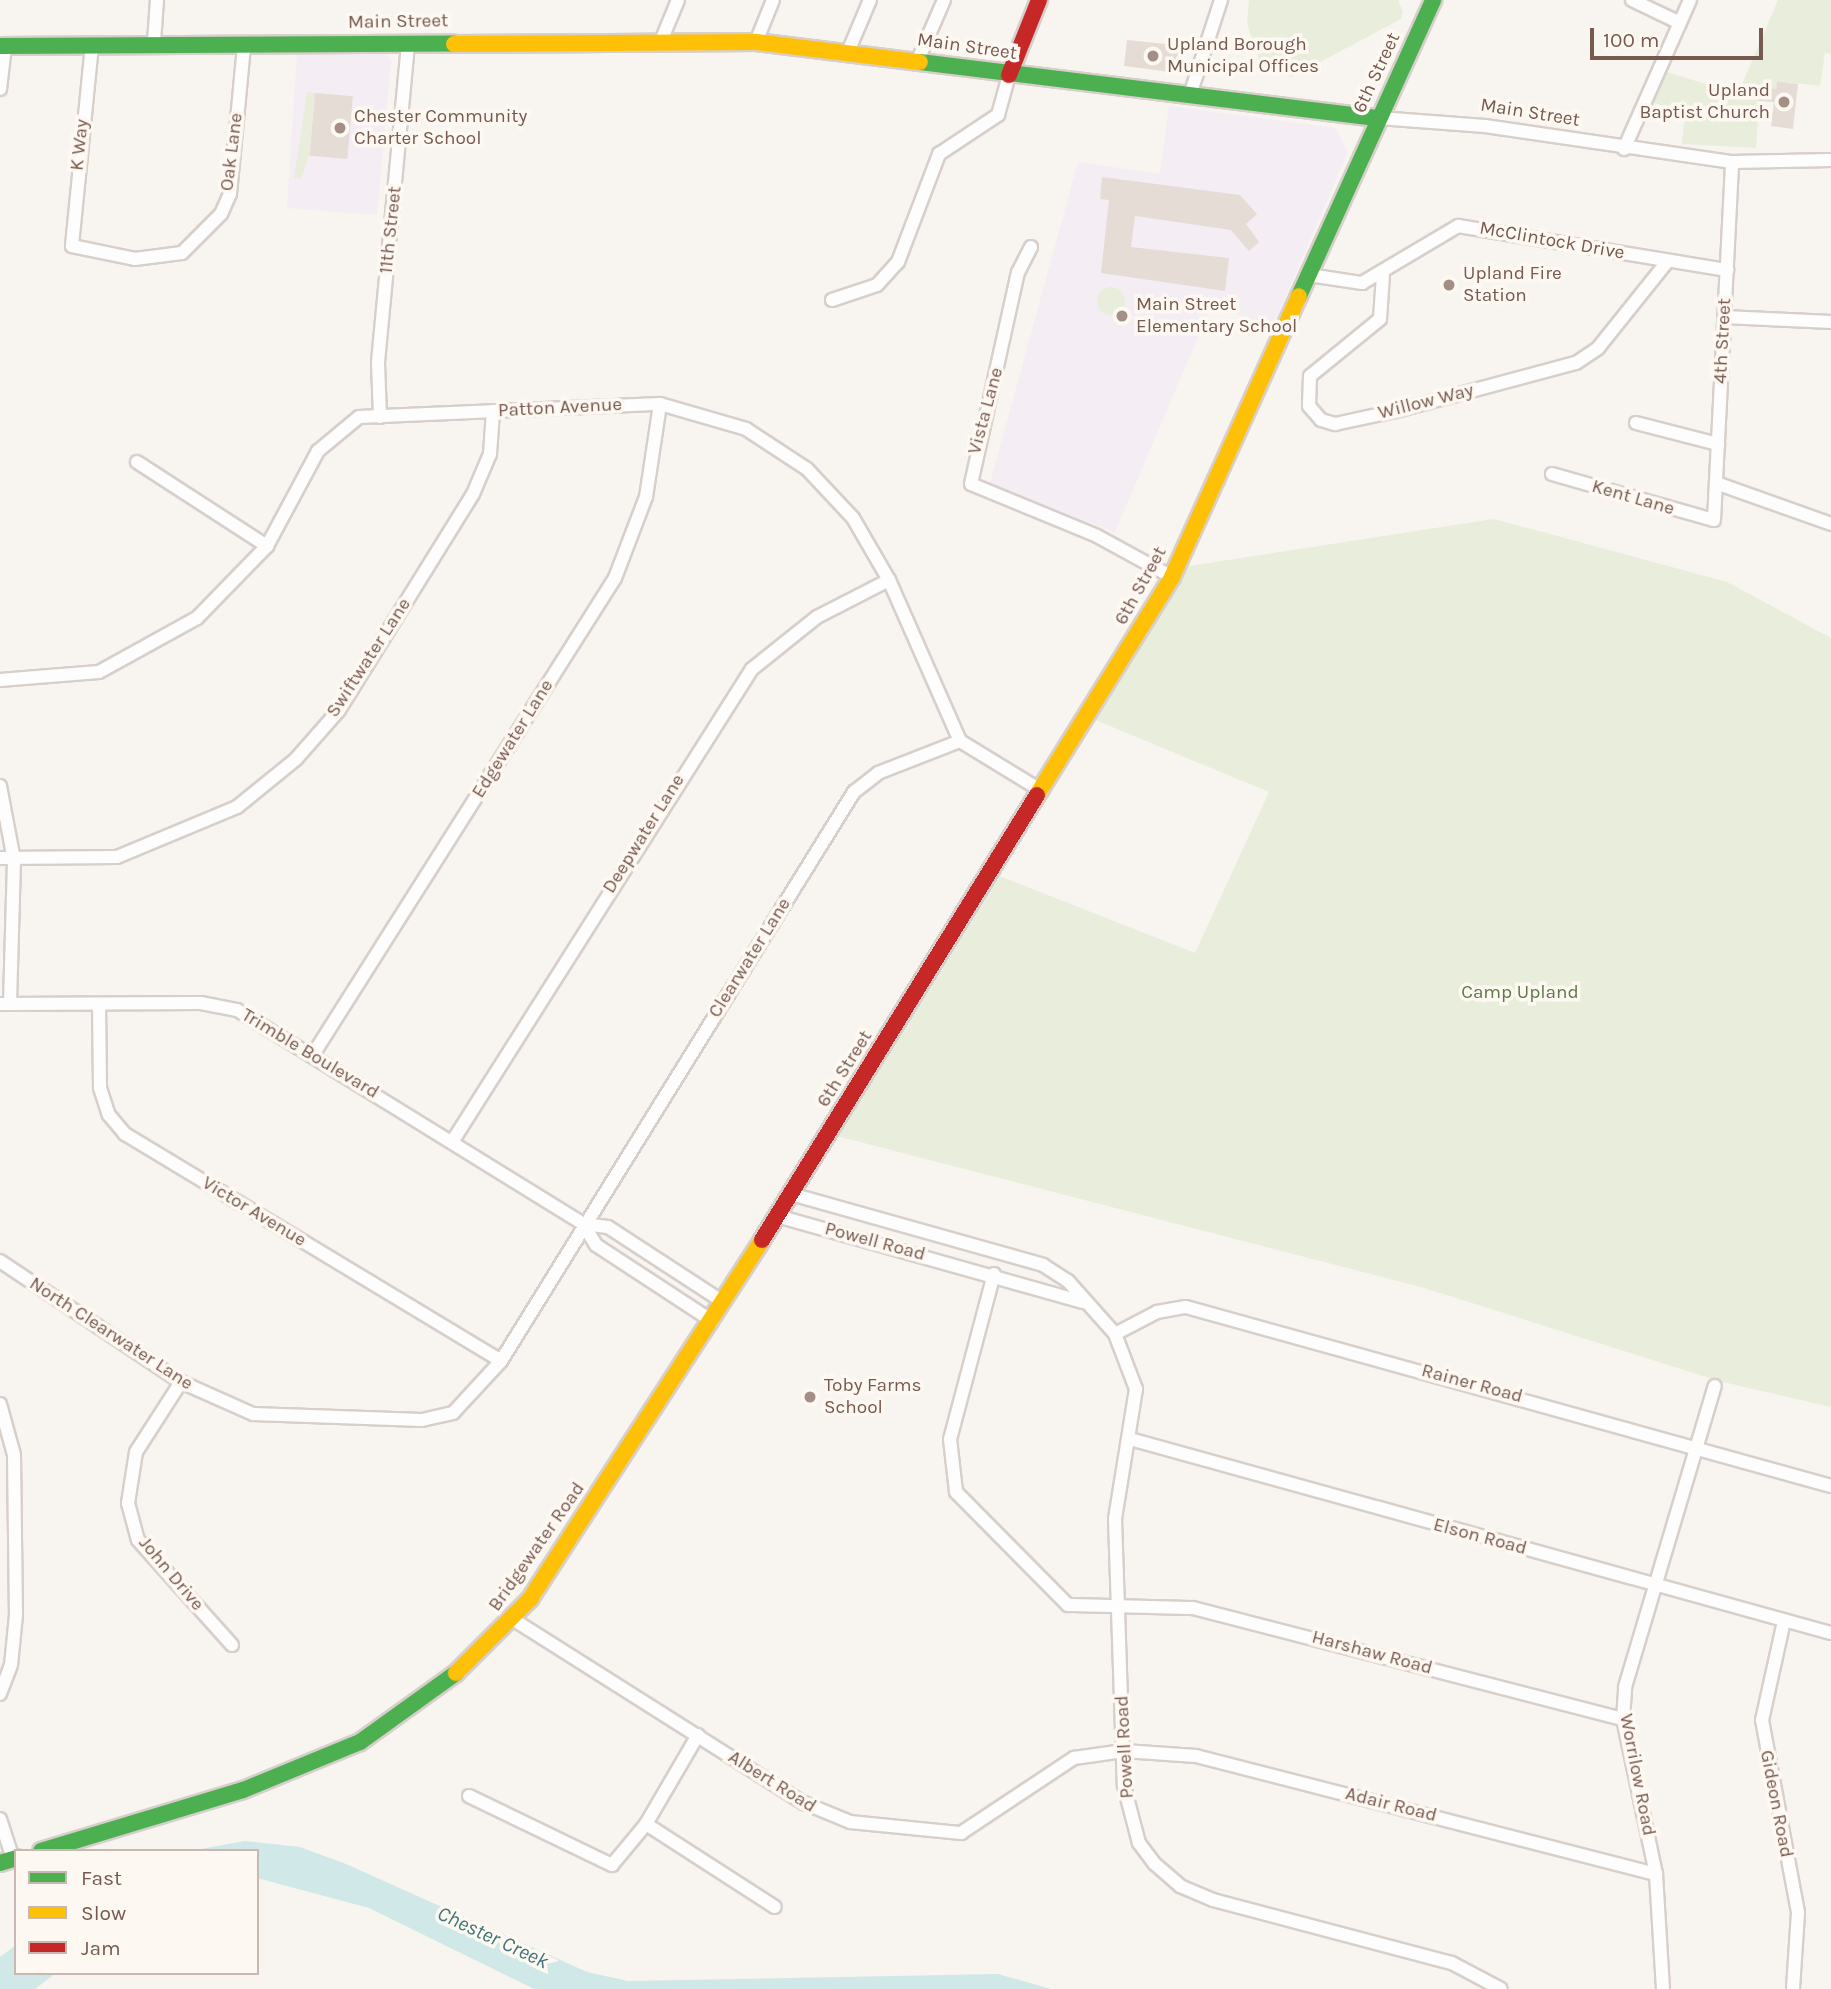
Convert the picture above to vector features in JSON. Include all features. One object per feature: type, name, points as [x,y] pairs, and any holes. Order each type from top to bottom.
[{"type":"street","points":[[155,42],[157,0]]},
{"type":"street","points":[[661,41],[678,0]]},
{"type":"street","points":[[756,42],[773,0]]},
{"type":"street","points":[[848,52],[870,0]]},
{"type":"street","points":[[918,60],[944,0]]},
{"type":"street","points":[[832,300],[877,285],[898,262],[939,154],[998,115],[1009,75],[1039,0]]},
{"type":"street","points":[[1190,94],[1221,0]]},
{"type":"street","name":"6th Street","points":[[815,1156],[1172,577],[1433,0]]},
{"type":"street","points":[[1632,0],[1680,23]]},
{"type":"street","points":[[1624,149],[1690,0]]},
{"type":"street","name":"Main Street","points":[[3,46],[155,42],[243,47],[408,42],[756,42],[918,60],[1009,75],[1380,118],[1485,126],[1624,149],[1732,162],[1831,160]]},
{"type":"street","name":"11th Street","points":[[380,417],[378,362],[408,42]]},
{"type":"street","name":"K Way","points":[[72,246],[92,45]]},
{"type":"street","points":[[0,89],[3,46]]},
{"type":"street","name":"Oak Lane","points":[[72,246],[157,259],[183,253],[203,238],[230,194],[243,47]]},
{"type":"street","name":"4th Street","points":[[1714,520],[1732,162]]},
{"type":"street","name":"McClintock Drive","points":[[1310,275],[1362,283],[1383,275],[1458,226],[1727,270]]},
{"type":"street","name":"Vista Lane","points":[[1031,247],[1018,272],[971,484],[1097,536],[1172,577]]},
{"type":"street","name":"Willow Way","points":[[1383,275],[1380,319],[1310,376],[1309,406],[1321,420],[1335,424],[1576,363],[1598,348],[1667,262]]},
{"type":"street","points":[[1725,317],[1831,322]]},
{"type":"street","name":"Patton Avenue","points":[[0,680],[99,673],[146,652],[197,618],[267,546],[318,451],[359,418],[660,404],[746,429],[807,469],[853,518],[889,580],[960,741]]},
{"type":"street","name":"Edgewater Lane","points":[[314,1053],[615,578],[646,497],[660,404]]},
{"type":"street","name":"Swiftwater Lane","points":[[0,858],[14,860],[117,857],[179,835],[237,807],[296,759],[339,710],[472,494],[490,454],[493,411]]},
{"type":"street","points":[[1636,423],[1718,444]]},
{"type":"street","points":[[137,462],[267,546]]},
{"type":"street","name":"Kent Lane","points":[[1552,474],[1714,520]]},
{"type":"street","points":[[1716,484],[1831,524]]},
{"type":"street","name":"Deepwater Lane","points":[[452,1142],[752,668],[817,617],[889,580]]},
{"type":"street","points":[[960,741],[1042,791]]},
{"type":"street","name":"Clearwater Lane","points":[[583,1224],[855,792],[878,773],[960,741]]},
{"type":"street","points":[[0,786],[14,860],[5,1003]]},
{"type":"street","name":"Trimble Boulevard","points":[[5,1003],[201,1003],[237,1010],[314,1053],[583,1224],[608,1227],[723,1302]]},
{"type":"street","name":"Victor Avenue","points":[[99,1004],[100,1088],[109,1115],[125,1133],[501,1361]]},
{"type":"street","name":"Bridgewater Road","points":[[47,1849],[332,1756],[435,1694],[514,1620],[712,1321],[815,1156]]},
{"type":"street","name":"Powell Road","points":[[791,1194],[1043,1265],[1093,1306],[1115,1334],[1136,1389],[1115,1519],[1126,1796],[1139,1843],[1180,1886],[1452,1963],[1501,1989]]},
{"type":"street","name":"Powell Road","points":[[777,1216],[994,1274],[1093,1306]]},
{"type":"street","name":"Trimble Boulevard","points":[[583,1224],[596,1245],[712,1321]]},
{"type":"street","name":"North Clearwater Lane","points":[[0,1261],[181,1382],[253,1414],[422,1420],[453,1413],[501,1361],[583,1224]]},
{"type":"street","name":"Harshaw Road","points":[[994,1274],[950,1439],[956,1492],[1068,1605],[1118,1609],[1193,1608],[1252,1621],[1623,1719]]},
{"type":"street","name":"Rainer Road","points":[[1115,1334],[1157,1312],[1185,1307],[1698,1445],[1831,1486]]},
{"type":"street","name":"John Drive","points":[[181,1382],[136,1452],[128,1503],[138,1540],[232,1645]]},
{"type":"street","name":"Worrilow Road","points":[[1663,1989],[1656,1874],[1623,1719],[1625,1687],[1715,1386]]},
{"type":"street","points":[[0,1404],[14,1455],[16,1615],[11,1665],[0,1694]]},
{"type":"street","name":"Elson Road","points":[[1130,1439],[1831,1633]]},
{"type":"street","name":"Albert Road","points":[[514,1620],[825,1815],[939,1832],[982,1824],[1074,1758],[1124,1751]]},
{"type":"street","name":"Gideon Road","points":[[1784,1621],[1762,1720],[1798,1913],[1793,1989]]},
{"type":"street","points":[[469,1796],[611,1865],[646,1824],[698,1735]]},
{"type":"street","name":"Adair Road","points":[[1124,1751],[1196,1756],[1656,1874]]},
{"type":"street","points":[[0,1819],[9,1860]]},
{"type":"street","points":[[646,1824],[775,1908]]},
{"type":"shaded area","name":"Chester Community Charter School","points":[[297,53],[386,54],[391,60],[377,215],[287,208]]},
{"type":"shaded area","name":"Main Street Elementary School","points":[[1169,106],[1335,128],[1348,152],[1273,326],[1211,306],[1115,532],[989,487],[1078,162],[1160,174]]},
{"type":"green space","points":[[1249,0],[1398,0],[1403,12],[1401,19],[1292,77],[1265,71],[1247,23]]},
{"type":"green space","points":[[1778,0],[1831,0],[1831,54],[1825,53],[1820,86],[1777,81],[1776,89],[1760,87],[1756,148],[1682,144],[1685,112],[1654,103],[1667,72],[1738,94]]},
{"type":"green space","points":[[307,92],[315,93],[309,156],[301,179],[294,178]]},
{"type":"green space","points":[[1111,287],[1121,291],[1125,301],[1121,311],[1111,315],[1101,311],[1097,301],[1101,291]]},
{"type":"green space","name":"Camp Upland","points":[[1494,519],[1727,582],[1831,638],[1831,1407],[1719,1381],[1421,1287],[829,1134],[992,873],[1195,953],[1269,792],[1086,716],[1183,567]]},
{"type":"water","name":"Chester Creek","points":[[245,1841],[300,1847],[346,1864],[587,1972],[628,1981],[998,1974],[1051,1989],[534,1989],[369,1908],[259,1879],[259,1849],[201,1849]]},
{"type":"water","points":[[14,1946],[14,1975],[53,1975],[35,1989],[0,1989],[0,1957]]},
{"type":"building","name":"Upland Borough Municipal Offices","points":[[1167,35],[1177,36],[1176,45],[1182,46],[1179,73],[1124,66],[1127,40],[1166,44]]},
{"type":"building","name":"Upland Baptist Church","points":[[1777,81],[1798,84],[1793,129],[1771,126],[1774,102],[1758,101],[1760,87],[1776,89]]},
{"type":"building","points":[[315,93],[353,96],[347,159],[310,156]]},
{"type":"building","name":"Main Street Elementary School","points":[[1102,177],[1240,195],[1257,214],[1246,224],[1259,242],[1249,251],[1231,230],[1135,216],[1131,247],[1229,258],[1225,291],[1101,273],[1109,200],[1100,199]]},
{"type":"traffic: fast","points":[[1299,296],[1433,0]]},
{"type":"traffic: fast","points":[[0,46],[454,44]]},
{"type":"traffic: fast","points":[[920,62],[1379,118]]},
{"type":"traffic: fast","points":[[48,1849],[243,1790],[360,1742],[456,1673]]},
{"type":"traffic: fast","points":[[0,1863],[14,1859]]},
{"type":"traffic: slow","points":[[454,44],[756,42],[920,62]]},
{"type":"traffic: slow","points":[[1037,795],[1172,577],[1299,296]]},
{"type":"traffic: slow","points":[[456,1673],[530,1599],[762,1240]]},
{"type":"traffic: jam","points":[[1009,75],[1039,0]]},
{"type":"traffic: jam","points":[[762,1240],[1037,795]]},
{"type":"place","name":"Upland Borough Municipal Offices","points":[[1153,56]]},
{"type":"place","name":"Upland Baptist Church","points":[[1784,102]]},
{"type":"place","name":"Chester Community Charter School","points":[[340,128]]},
{"type":"place","name":"Upland Fire Station","points":[[1449,285]]},
{"type":"place","name":"Main Street Elementary School","points":[[1122,316]]},
{"type":"place","name":"Toby Farms School","points":[[810,1397]]}]
